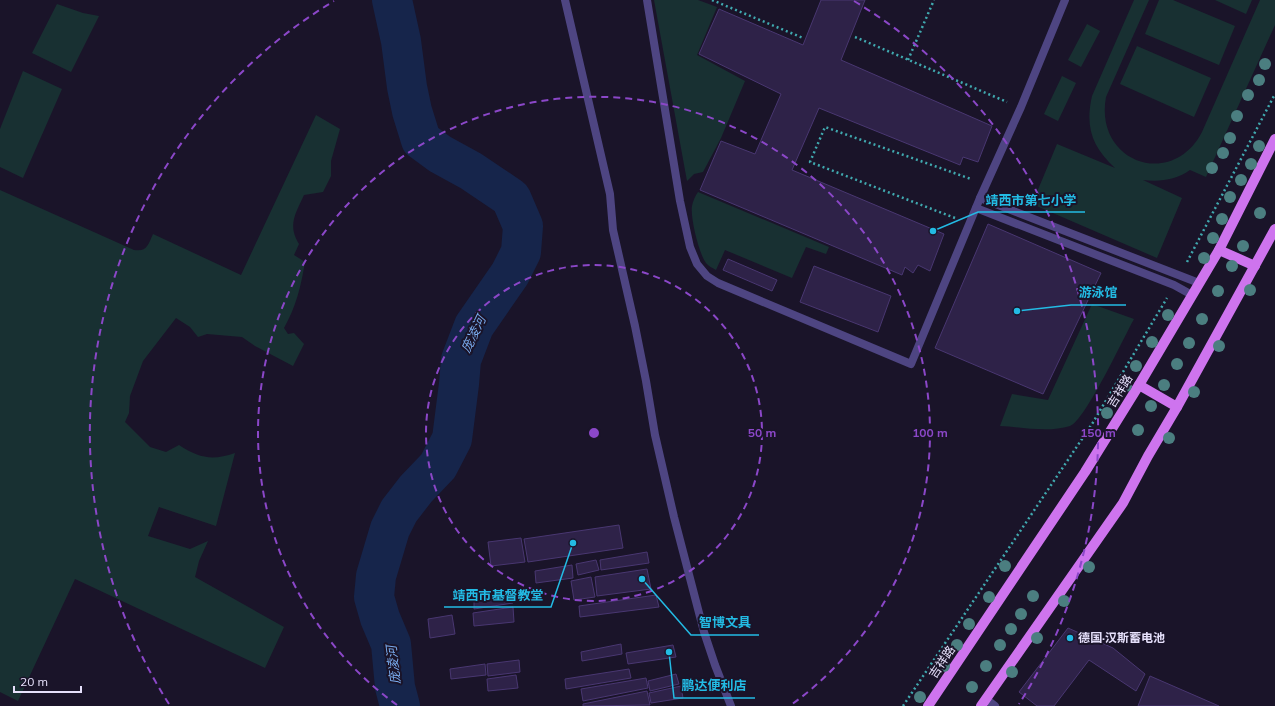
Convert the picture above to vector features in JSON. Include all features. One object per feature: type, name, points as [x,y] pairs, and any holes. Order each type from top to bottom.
[{"type":"main road","name":"吉祥路","points":[[928,706],[1084,472],[1139,385],[1219,250],[1275,139]]},
{"type":"main road","points":[[983,703],[1123,503],[1275,229]]},
{"type":"main road","points":[[1219,250],[1255,266]]},
{"type":"main road","points":[[1139,385],[1177,407]]},
{"type":"street","points":[[565,0],[610,194],[613,230],[635,326],[656,435],[674,517],[704,632],[731,706]]},
{"type":"street","points":[[647,0],[680,201],[690,247],[697,264],[707,276],[718,283],[911,364],[1065,0]]},
{"type":"street","points":[[980,198],[1199,283]]},
{"type":"street","points":[[976,208],[1174,285],[1192,295]]},
{"type":"street","points":[[983,703],[995,706]]},
{"type":"path","points":[[712,0],[803,38]]},
{"type":"path","points":[[908,60],[934,0]]},
{"type":"path","points":[[856,37],[1005,102],[1021,107]]},
{"type":"path","points":[[1180,276],[1275,94]]},
{"type":"path","points":[[969,226],[957,219],[810,162],[825,127],[987,185]]},
{"type":"path","points":[[903,706],[1092,424],[1174,285]]},
{"type":"green space","points":[[654,0],[698,0],[717,7],[697,55],[745,81],[721,138],[703,172],[694,174],[687,181]]},
{"type":"green space","points":[[1134,0],[1149,0],[1106,97],[1105,120],[1112,138],[1123,152],[1138,161],[1155,164],[1173,160],[1189,150],[1202,132],[1260,0],[1275,0],[1275,25],[1206,177],[1190,170],[1168,180],[1143,180],[1182,198],[1157,258],[1032,204],[1057,144],[1115,168],[1101,152],[1092,136],[1089,117],[1090,107],[1092,96]]},
{"type":"green space","points":[[1159,0],[1173,0],[1235,26],[1219,65],[1145,34]]},
{"type":"green space","points":[[1215,0],[1252,0],[1246,14]]},
{"type":"green space","points":[[57,4],[83,13],[99,16],[71,72],[32,53]]},
{"type":"green space","points":[[1087,24],[1100,31],[1081,67],[1068,60]]},
{"type":"green space","points":[[1137,46],[1211,78],[1194,117],[1120,84]]},
{"type":"green space","points":[[23,71],[62,89],[23,178],[0,167],[0,129]]},
{"type":"green space","points":[[1062,76],[1076,83],[1058,121],[1044,114]]},
{"type":"green space","points":[[316,115],[340,129],[331,161],[331,176],[323,192],[304,195],[294,219],[293,225],[295,237],[299,244],[294,255],[305,262],[298,296],[284,328],[288,334],[294,333],[304,344],[293,366],[255,346],[242,337],[207,334],[198,337],[190,327],[176,318],[143,361],[130,396],[129,413],[125,422],[150,447],[166,452],[179,445],[193,453],[206,457],[219,457],[235,453],[216,526],[159,507],[148,536],[190,549],[208,541],[199,561],[195,577],[284,627],[265,668],[75,579],[18,701],[0,692],[0,190],[134,250],[144,249],[153,234],[241,275]]},
{"type":"green space","points":[[698,192],[829,247],[826,254],[806,247],[792,278],[725,250],[716,270],[709,266],[703,258],[692,218],[692,206]]},
{"type":"green space","points":[[1092,304],[1134,319],[1094,395],[1077,421],[1070,426],[1053,429],[1000,426],[1012,394],[1048,400]]},
{"type":"building","points":[[821,0],[865,0],[841,60],[992,126],[978,162],[963,157],[960,165],[819,108],[792,170],[944,234],[930,271],[918,265],[913,273],[905,267],[902,275],[700,190],[721,141],[755,154],[781,94],[699,54],[719,9],[803,45]]},
{"type":"building","points":[[988,224],[1101,273],[1043,394],[935,348]]},
{"type":"building","points":[[728,259],[777,280],[772,291],[723,270]]},
{"type":"building","points":[[814,266],[891,296],[878,332],[800,302]]},
{"type":"building","points":[[619,525],[623,548],[528,562],[524,539]]},
{"type":"building","points":[[521,538],[525,562],[491,566],[488,542]]},
{"type":"building","points":[[647,552],[649,563],[601,570],[600,560]]},
{"type":"building","points":[[596,560],[599,570],[578,575],[576,564]]},
{"type":"building","points":[[572,565],[573,578],[536,583],[535,571]]},
{"type":"building","points":[[647,569],[651,589],[597,596],[595,577]]},
{"type":"building","points":[[591,577],[595,597],[574,600],[571,581]]},
{"type":"building","points":[[513,591],[513,603],[474,609],[474,595]]},
{"type":"building","points":[[656,595],[659,607],[580,617],[579,606]]},
{"type":"building","points":[[513,607],[514,622],[474,626],[473,613]]},
{"type":"building","points":[[452,615],[455,634],[430,638],[428,619]]},
{"type":"building","points":[[1068,628],[1113,648],[1145,674],[1136,691],[1089,660],[1054,706],[1037,706],[1019,692]]},
{"type":"building","points":[[621,644],[622,654],[582,661],[581,652]]},
{"type":"building","points":[[673,645],[676,657],[628,664],[626,653]]},
{"type":"building","points":[[519,660],[520,672],[488,676],[487,664]]},
{"type":"building","points":[[485,664],[486,675],[451,679],[450,669]]},
{"type":"building","points":[[629,669],[631,678],[566,689],[565,679]]},
{"type":"building","points":[[676,674],[679,684],[650,691],[648,681]]},
{"type":"building","points":[[516,675],[518,688],[488,691],[487,679]]},
{"type":"building","points":[[1150,676],[1219,706],[1138,706]]},
{"type":"building","points":[[646,678],[648,688],[583,701],[581,689]]},
{"type":"building","points":[[681,686],[683,698],[651,703],[649,693]]},
{"type":"building","points":[[647,691],[650,705],[583,706],[583,704]]},
{"type":"waterway","name":"庞凌河","points":[[392,0],[401,41],[407,87],[412,111],[421,140],[440,154],[471,171],[511,198],[523,226],[521,252],[510,274],[474,326],[461,360],[452,439],[438,466],[416,489],[399,511],[390,529],[376,576],[374,597],[380,618],[391,644],[395,687],[400,706]]},
{"type":"place","name":"靖西市第七小学","points":[[933,231]]},
{"type":"place","name":"游泳馆","points":[[1017,311]]},
{"type":"place","name":"靖西市基督教堂","points":[[573,543]]},
{"type":"place","name":"智博文具","points":[[642,579]]},
{"type":"place","name":"德国·汉斯蓄电池","points":[[1070,638]]},
{"type":"place","name":"鹏达便利店","points":[[669,652]]}]
